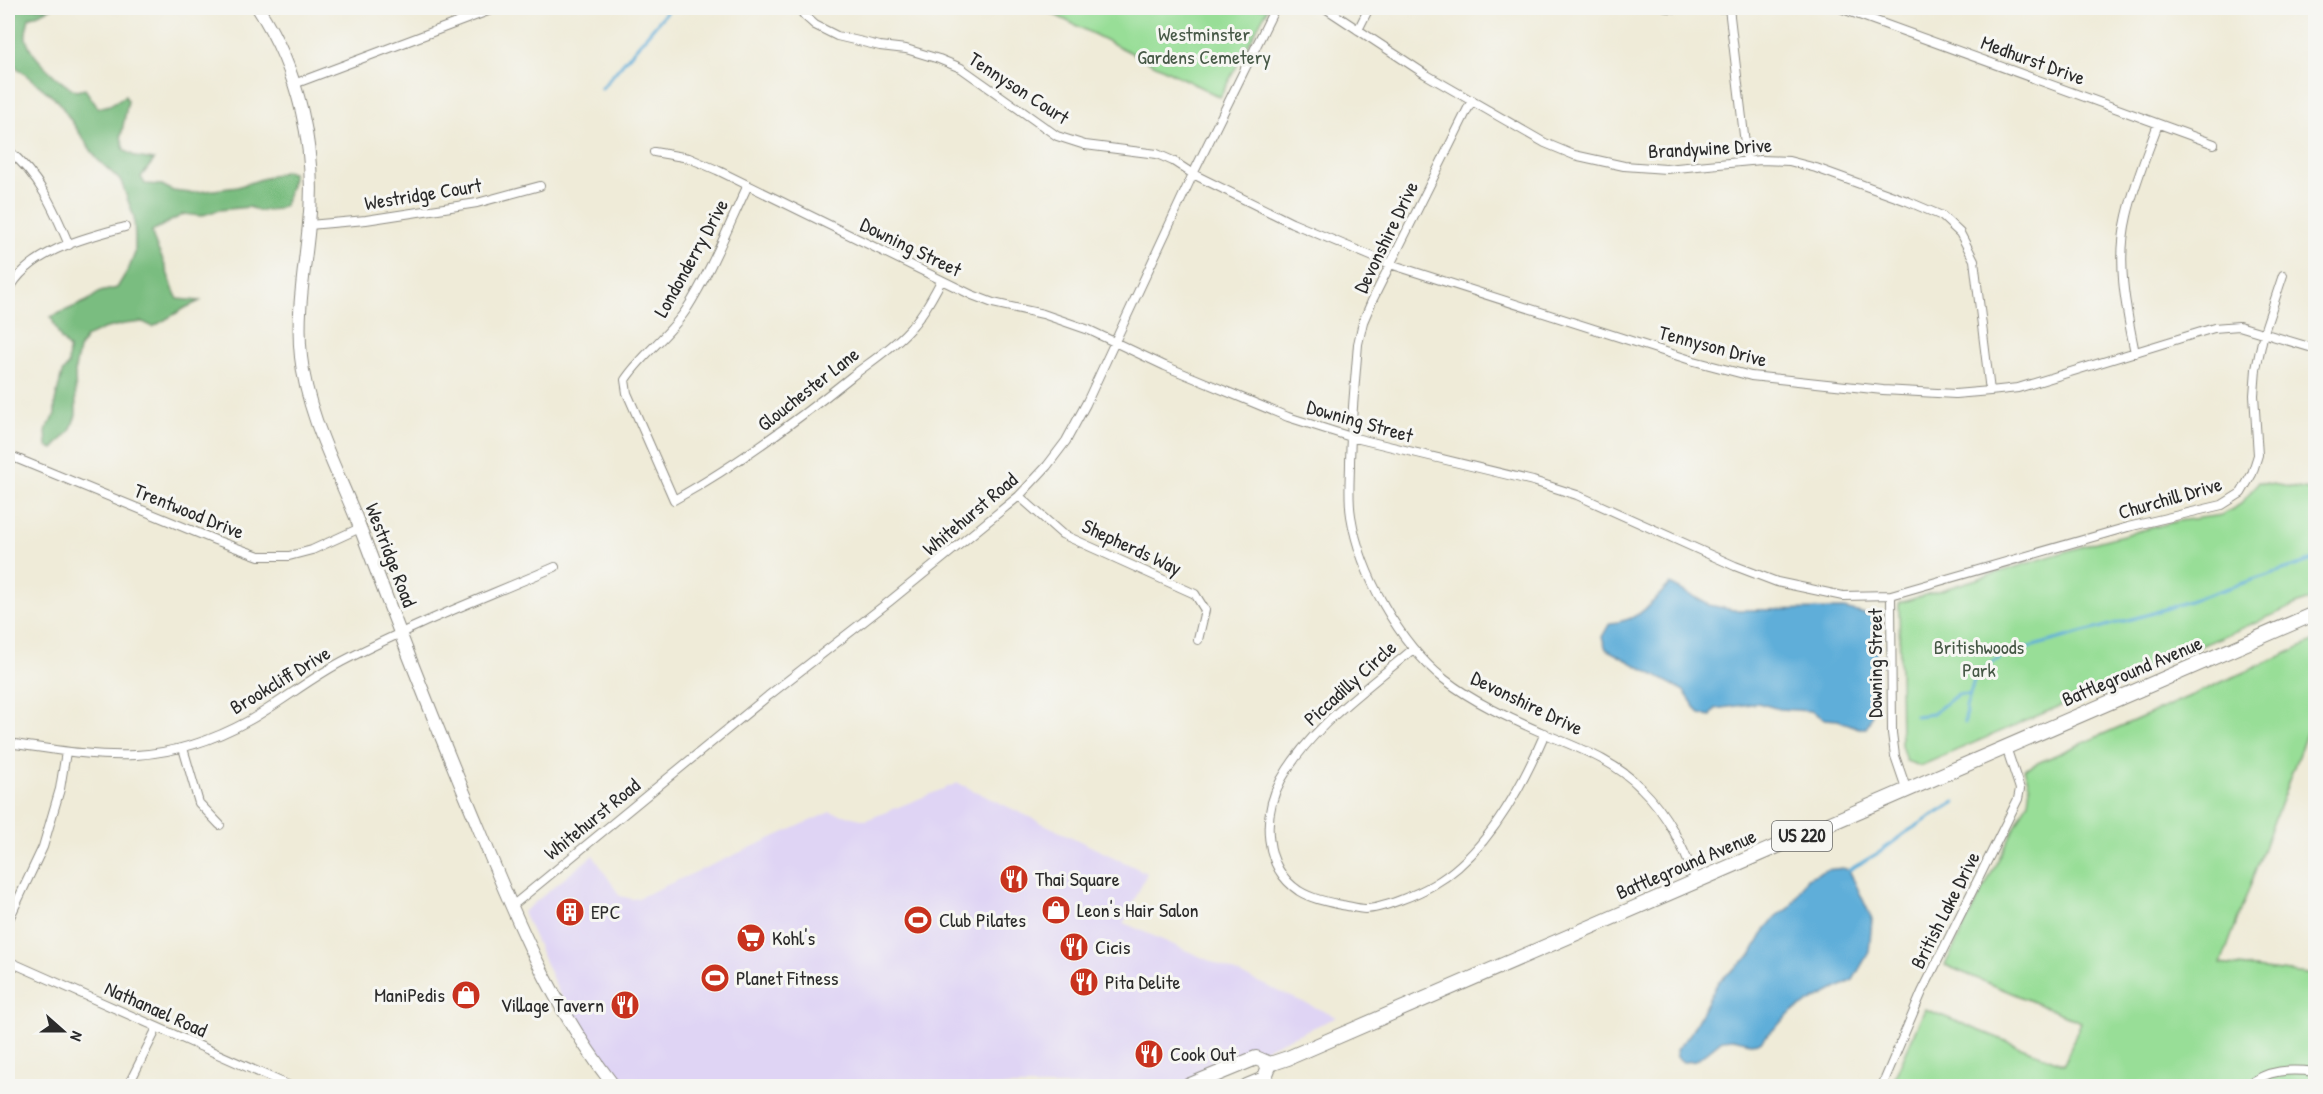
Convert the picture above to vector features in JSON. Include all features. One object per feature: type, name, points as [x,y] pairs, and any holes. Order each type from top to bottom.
[{"type":"main road","name":"Westridge Road","points":[[258,8],[279,45],[294,84],[306,129],[310,160],[309,225],[299,303],[301,357],[314,415],[400,634],[542,975],[591,1057],[614,1086]]},
{"type":"main road","name":"Battleground Avenue","points":[[1246,1086],[1264,1079],[1270,1064],[2316,613]]},
{"type":"main road","name":"Battleground Avenue","points":[[1188,1086],[1256,1058],[1270,1064]]},
{"type":"street","points":[[294,84],[496,8]]},
{"type":"street","name":"Tennyson Court","points":[[800,8],[815,25],[837,36],[880,46],[906,49],[961,68],[1057,136],[1085,145],[1156,154],[1173,161],[1193,174]]},
{"type":"street","name":"Whitehurst Road","points":[[512,906],[768,696],[1019,496],[1047,466],[1066,441],[1086,404],[1193,174],[1275,8]]},
{"type":"street","name":"Brandywine Drive","points":[[1325,8],[1425,74],[1550,146],[1605,163],[1666,169],[1771,160],[1808,166],[1930,210],[1951,224],[1968,246],[1974,260],[1990,391]]},
{"type":"street","points":[[1358,30],[1370,8]]},
{"type":"street","points":[[1667,8],[1727,8],[1747,161]]},
{"type":"street","name":"Medhurst Drive","points":[[1840,8],[2214,144]]},
{"type":"street","name":"Devonshire Drive","points":[[1472,100],[1363,322],[1358,344],[1351,437],[1351,514],[1357,543],[1367,572],[1413,650],[1443,678],[1476,700],[1590,752],[1611,764],[1641,787],[1670,824],[1696,881]]},
{"type":"street","points":[[2135,353],[2124,297],[2123,241],[2127,216],[2158,124]]},
{"type":"street","points":[[8,150],[22,163],[40,186],[54,210],[69,245]]},
{"type":"street","name":"Downing Street","points":[[654,152],[689,158],[941,281],[993,303],[1067,322],[1288,417],[1351,437],[1533,481],[1577,495],[1777,582],[1843,596],[1891,595],[1892,733],[1895,756],[1907,791]]},
{"type":"street","name":"Tennyson Drive","points":[[1193,174],[1292,223],[1390,264],[1694,361],[1751,376],[1955,394],[2018,388],[2214,328],[2239,326],[2316,349]]},
{"type":"street","name":"Londonderry Drive","points":[[674,500],[627,393],[625,380],[634,365],[667,335],[686,310],[748,185]]},
{"type":"street","name":"Westridge Court","points":[[309,225],[366,220],[477,203],[540,186]]},
{"type":"street","points":[[8,292],[18,276],[39,260],[69,245],[125,227]]},
{"type":"street","name":"Churchill Drive","points":[[1891,595],[2128,527],[2222,505],[2241,493],[2252,474],[2258,454],[2254,395],[2256,369],[2264,333],[2283,275]]},
{"type":"street","name":"Glouchester Lane","points":[[674,500],[718,476],[749,454],[821,401],[905,334],[927,308],[941,281]]},
{"type":"street","name":"Trentwood Drive","points":[[8,455],[259,556],[289,556],[312,550],[360,528]]},
{"type":"street","name":"Shepherds Way","points":[[1019,496],[1062,534],[1195,594],[1205,610],[1198,640]]},
{"type":"street","name":"Brookcliff Drive","points":[[8,743],[99,756],[133,756],[183,748],[215,738],[251,719],[345,660],[555,567]]},
{"type":"street","name":"Piccadilly Circle","points":[[1413,650],[1322,727],[1292,763],[1280,782],[1270,808],[1268,836],[1277,869],[1299,890],[1325,902],[1365,909],[1400,900],[1434,885],[1464,861],[1488,834],[1514,798],[1530,769],[1545,733]]},
{"type":"street","name":"British Lake Drive","points":[[1882,1086],[1926,983],[2019,799],[2020,789],[2006,747]]},
{"type":"street","points":[[183,748],[199,803],[220,825]]},
{"type":"street","points":[[8,921],[43,847],[58,796],[66,752]]},
{"type":"street","name":"Nathanael Road","points":[[8,961],[290,1086]]},
{"type":"street","points":[[129,1086],[157,1028]]},
{"type":"street","points":[[2247,1086],[2272,1072],[2288,1069],[2316,1072]]},
{"type":"shaded area","points":[[958,783],[1147,873],[1124,923],[1337,1017],[1180,1086],[624,1086],[576,1022],[558,991],[523,912],[593,855],[620,896],[638,898],[830,812],[866,820]]},
{"type":"green space","points":[[8,8],[52,8],[29,18],[26,38],[28,45],[39,60],[62,82],[76,91],[85,89],[98,108],[110,105],[125,96],[128,101],[121,136],[124,150],[136,157],[154,160],[141,177],[145,184],[162,185],[173,191],[191,193],[237,187],[286,171],[292,173],[293,178],[285,205],[278,209],[259,211],[249,207],[219,210],[200,216],[184,214],[152,231],[178,299],[200,301],[153,327],[143,322],[124,324],[103,329],[86,337],[79,349],[75,369],[76,415],[70,431],[53,449],[47,446],[46,430],[55,414],[55,402],[62,373],[68,365],[69,348],[61,339],[51,317],[87,301],[100,292],[117,288],[135,253],[134,217],[121,181],[97,159],[58,101],[15,66],[8,67]]},
{"type":"green space","name":"Westminster Gardens Cemetery","points":[[1041,8],[1268,8],[1220,97]]},
{"type":"green space","name":"Britishwoods Park","points":[[2259,482],[2315,491],[2315,597],[1920,766],[1906,761],[1901,745],[1899,603],[2100,541],[2178,521],[2222,515],[2241,504]]},
{"type":"green space","points":[[2315,641],[2315,710],[2221,964],[2315,975],[2315,1086],[1891,1086],[1925,1009],[2064,1064],[2081,1022],[1945,965],[2028,801],[2030,787],[2024,769]]},
{"type":"water","points":[[1670,584],[1709,605],[1733,610],[1844,609],[1878,617],[1875,692],[1866,728],[1859,728],[1838,720],[1825,719],[1811,711],[1779,709],[1758,703],[1715,709],[1711,716],[1700,714],[1684,691],[1606,649],[1602,637],[1610,623],[1620,622],[1637,615]]},
{"type":"water","points":[[1842,868],[1849,870],[1872,919],[1869,952],[1853,980],[1793,1011],[1760,1042],[1722,1040],[1696,1061],[1683,1062],[1677,1057],[1676,1050],[1690,1034],[1718,982],[1751,955],[1766,928],[1778,915],[1790,908],[1807,878],[1826,870]]},
{"type":"waterway","points":[[601,89],[670,8]]},
{"type":"waterway","points":[[1965,723],[1966,707],[1975,677],[2008,651],[2153,613],[2316,559]]},
{"type":"waterway","points":[[1916,716],[1932,714],[1958,694],[1970,695]]},
{"type":"waterway","points":[[1849,870],[1955,802]]},
{"type":"place","name":"Thai Square","points":[[1014,879]]},
{"type":"place","name":"Leon's Hair Salon","points":[[1056,910]]},
{"type":"place","name":"EPC","points":[[570,912]]},
{"type":"place","name":"Club Pilates","points":[[918,920]]},
{"type":"place","name":"Kohl's","points":[[751,938]]},
{"type":"place","name":"Cicis","points":[[1074,947]]},
{"type":"place","name":"Planet Fitness","points":[[715,978]]},
{"type":"place","name":"Pita Delite","points":[[1084,982]]},
{"type":"place","name":"ManiPedis","points":[[466,995]]},
{"type":"place","name":"Village Tavern","points":[[625,1005]]},
{"type":"place","name":"Cook Out","points":[[1149,1054]]}]
